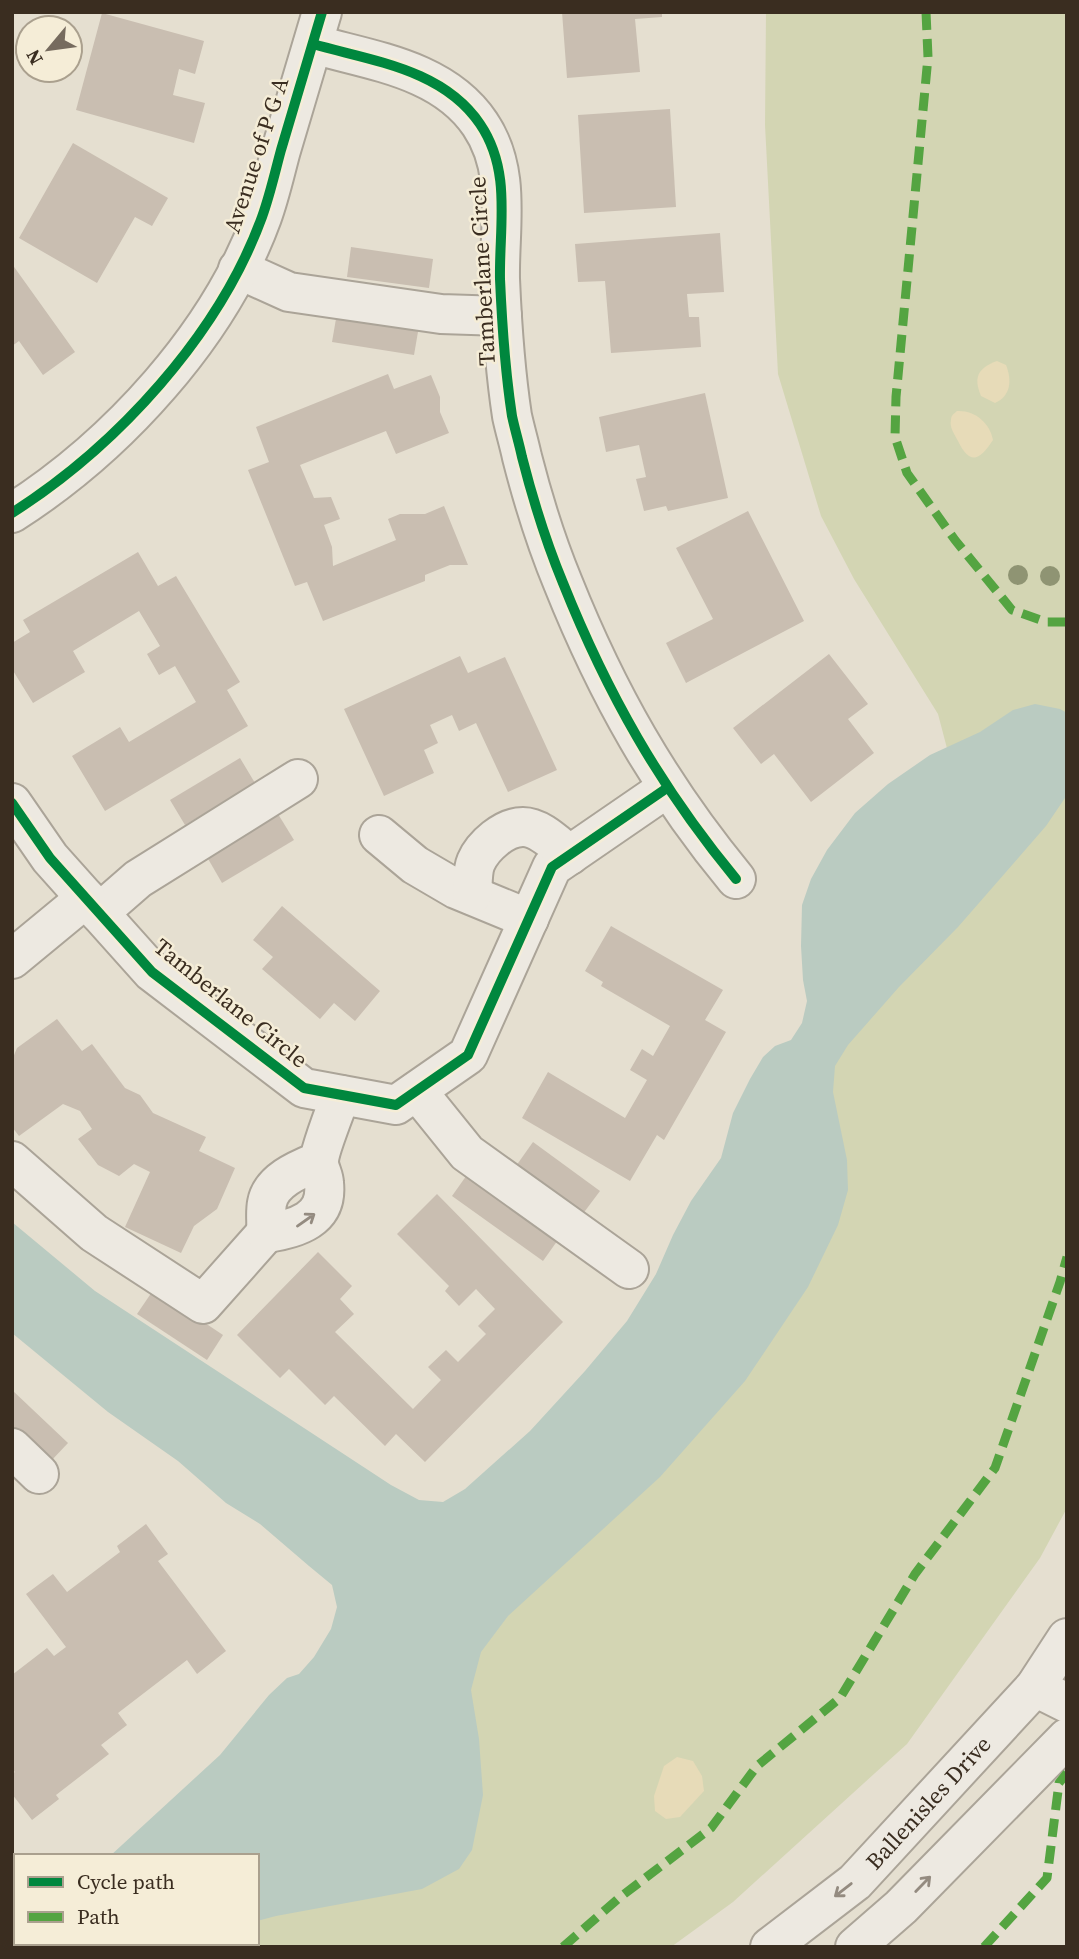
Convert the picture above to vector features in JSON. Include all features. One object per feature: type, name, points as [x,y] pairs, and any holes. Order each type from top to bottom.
[{"type":"street","name":"Avenue of P G A","points":[[12,513],[79,464],[141,405],[195,341],[221,301],[262,216],[317,28]]},
{"type":"street","name":"Tamberlane Circle","points":[[317,28],[448,90],[466,106],[481,125],[492,146],[502,192],[502,316],[513,418],[533,502],[581,630],[620,709],[667,788],[736,879]]},
{"type":"street","points":[[238,270],[289,292],[442,314],[502,316]]},
{"type":"street","points":[[12,959],[92,906],[298,779]]},
{"type":"street","name":"Tamberlane Circle","points":[[12,803],[50,858],[152,972],[304,1088],[396,1105],[468,1055],[552,867],[667,788]]},
{"type":"street","points":[[472,895],[475,864],[488,845],[509,830],[524,827],[540,833],[570,855]]},
{"type":"street","points":[[379,835],[415,865],[456,889],[529,919]]},
{"type":"street","points":[[417,1091],[467,1153],[629,1269]]},
{"type":"street","points":[[12,1161],[94,1233],[203,1304],[266,1233],[267,1201],[277,1185],[302,1168],[319,1161],[341,1095]]},
{"type":"street","name":"Ballenisles Drive","points":[[770,1947],[855,1882],[1040,1698],[1067,1639]]},
{"type":"street","points":[[855,1947],[901,1907],[1064,1745],[1040,1698]]},
{"type":"green space","points":[[766,12],[1067,12],[1067,1508],[1040,1558],[907,1744],[733,1902],[671,1947],[82,1947],[259,1945],[258,1854],[770,1163],[954,775],[938,714],[854,579],[821,516],[778,374],[765,125]]},
{"type":"sand","points":[[997,361],[1006,365],[1009,387],[1004,396],[995,403],[981,396],[977,383],[981,370]]},
{"type":"sand","points":[[957,411],[976,415],[989,428],[993,440],[979,456],[971,457],[967,454],[954,434],[951,418]]},
{"type":"sand","points":[[677,1757],[693,1761],[702,1776],[704,1791],[680,1817],[666,1819],[655,1811],[654,1796],[664,1766]]},
{"type":"shaded area","points":[[1035,704],[1067,713],[1067,795],[1046,826],[958,927],[899,987],[848,1045],[835,1066],[833,1092],[847,1160],[848,1190],[838,1225],[808,1287],[745,1381],[660,1477],[508,1616],[481,1652],[471,1690],[479,1739],[483,1795],[472,1850],[459,1869],[422,1889],[259,1920],[259,1854],[112,1854],[220,1755],[269,1695],[287,1678],[299,1674],[314,1657],[331,1629],[337,1607],[332,1585],[260,1524],[226,1503],[178,1461],[108,1412],[12,1333],[12,1222],[95,1291],[391,1485],[419,1500],[443,1502],[465,1489],[530,1431],[627,1321],[656,1274],[691,1201],[721,1158],[733,1113],[750,1079],[763,1057],[775,1046],[791,1040],[802,1023],[807,1001],[801,946],[802,905],[811,879],[827,850],[855,813],[888,784],[930,755],[980,732],[1013,710]]},
{"type":"shaded area","points":[[15,1945],[176,1945],[172,1947],[13,1947]]},
{"type":"building","points":[[562,12],[662,12],[662,17],[635,19],[640,72],[567,78]]},
{"type":"building","points":[[102,13],[204,41],[195,74],[179,69],[173,95],[205,103],[194,143],[76,110]]},
{"type":"building","points":[[670,109],[676,207],[584,213],[578,115]]},
{"type":"building","points":[[73,143],[168,198],[152,226],[135,217],[97,283],[19,238]]},
{"type":"building","points":[[720,233],[724,292],[687,294],[689,317],[699,317],[701,347],[611,353],[605,281],[578,282],[575,244]]},
{"type":"building","points":[[351,247],[433,259],[429,288],[347,277]]},
{"type":"building","points":[[12,264],[75,352],[43,375],[19,341],[12,346]]},
{"type":"building","points":[[337,313],[419,326],[414,355],[332,342]]},
{"type":"building","points":[[388,374],[394,389],[431,375],[440,397],[440,412],[449,433],[396,454],[386,431],[300,465],[314,498],[331,497],[340,519],[324,525],[332,547],[333,566],[396,540],[388,519],[400,514],[425,514],[444,506],[468,565],[450,565],[425,575],[425,581],[323,621],[307,582],[295,586],[248,470],[269,462],[256,427]]},
{"type":"building","points":[[705,393],[728,498],[668,511],[666,506],[644,511],[636,479],[646,477],[639,445],[606,452],[599,417]]},
{"type":"building","points":[[748,511],[804,621],[686,683],[666,643],[713,619],[676,548]]},
{"type":"building","points":[[138,552],[158,586],[176,576],[240,682],[227,690],[248,726],[105,811],[72,756],[120,727],[129,742],[196,702],[175,666],[159,675],[147,654],[160,646],[139,611],[73,651],[85,672],[33,703],[12,669],[12,643],[30,632],[23,620]]},
{"type":"building","points":[[829,654],[868,704],[848,719],[874,753],[811,802],[774,754],[761,764],[733,728]]},
{"type":"building","points":[[460,656],[468,673],[505,657],[557,770],[508,792],[476,723],[459,731],[452,715],[430,725],[438,743],[424,750],[434,773],[384,796],[344,709]]},
{"type":"building","points":[[240,758],[255,783],[185,825],[170,800]]},
{"type":"building","points":[[278,814],[294,840],[222,883],[207,857]]},
{"type":"building","points":[[282,906],[380,991],[355,1021],[334,1003],[320,1019],[262,969],[273,957],[253,940]]},
{"type":"building","points":[[611,926],[723,990],[705,1020],[726,1032],[664,1140],[657,1135],[630,1181],[522,1118],[548,1072],[625,1118],[647,1080],[630,1070],[642,1049],[653,1056],[670,1026],[601,986],[603,982],[585,971]]},
{"type":"building","points":[[57,1019],[82,1051],[92,1044],[125,1088],[140,1095],[153,1113],[206,1137],[199,1151],[235,1168],[217,1209],[194,1226],[181,1253],[125,1227],[150,1172],[134,1164],[119,1176],[98,1165],[78,1139],[92,1129],[80,1111],[63,1104],[19,1136],[12,1127],[12,1060],[17,1048]]},
{"type":"building","points":[[533,1142],[600,1191],[582,1215],[516,1166]]},
{"type":"building","points":[[469,1172],[560,1237],[543,1261],[452,1196]]},
{"type":"building","points":[[437,1194],[563,1322],[425,1462],[396,1434],[385,1446],[334,1396],[325,1405],[289,1369],[280,1378],[237,1335],[318,1252],[352,1286],[340,1299],[354,1314],[335,1332],[413,1409],[441,1380],[428,1367],[446,1350],[458,1362],[486,1334],[478,1326],[495,1309],[476,1289],[459,1306],[445,1291],[449,1286],[397,1234]]},
{"type":"building","points":[[154,1289],[223,1335],[207,1360],[137,1314]]},
{"type":"building","points":[[12,1390],[68,1443],[50,1462],[12,1427]]},
{"type":"building","points":[[146,1524],[168,1554],[158,1561],[226,1651],[197,1674],[187,1660],[118,1713],[127,1725],[101,1745],[109,1754],[56,1795],[59,1799],[32,1820],[12,1794],[12,1774],[15,1772],[12,1769],[12,1675],[47,1648],[54,1656],[66,1647],[26,1594],[53,1574],[67,1592],[120,1552],[117,1546]]},
{"type":"marked path","points":[[926,12],[928,57],[896,397],[895,437],[907,473],[955,540],[1012,610],[1046,622],[1067,622]]},
{"type":"marked path","points":[[563,1947],[619,1898],[711,1828],[757,1766],[840,1698],[915,1574],[995,1468],[1067,1257]]},
{"type":"marked path","points":[[984,1947],[1047,1878],[1059,1783],[1067,1773]]},
{"type":"cycle path","points":[[12,513],[51,486],[126,421],[192,345],[220,304],[243,261],[268,200],[322,12]]},
{"type":"cycle path","points":[[313,44],[382,62],[426,79],[465,105],[490,142],[502,199],[500,279],[512,416],[545,536],[580,624],[617,701],[659,774],[736,879]]},
{"type":"cycle path","points":[[12,803],[50,858],[152,972],[304,1088],[396,1105],[468,1055],[552,867],[667,788]]}]
